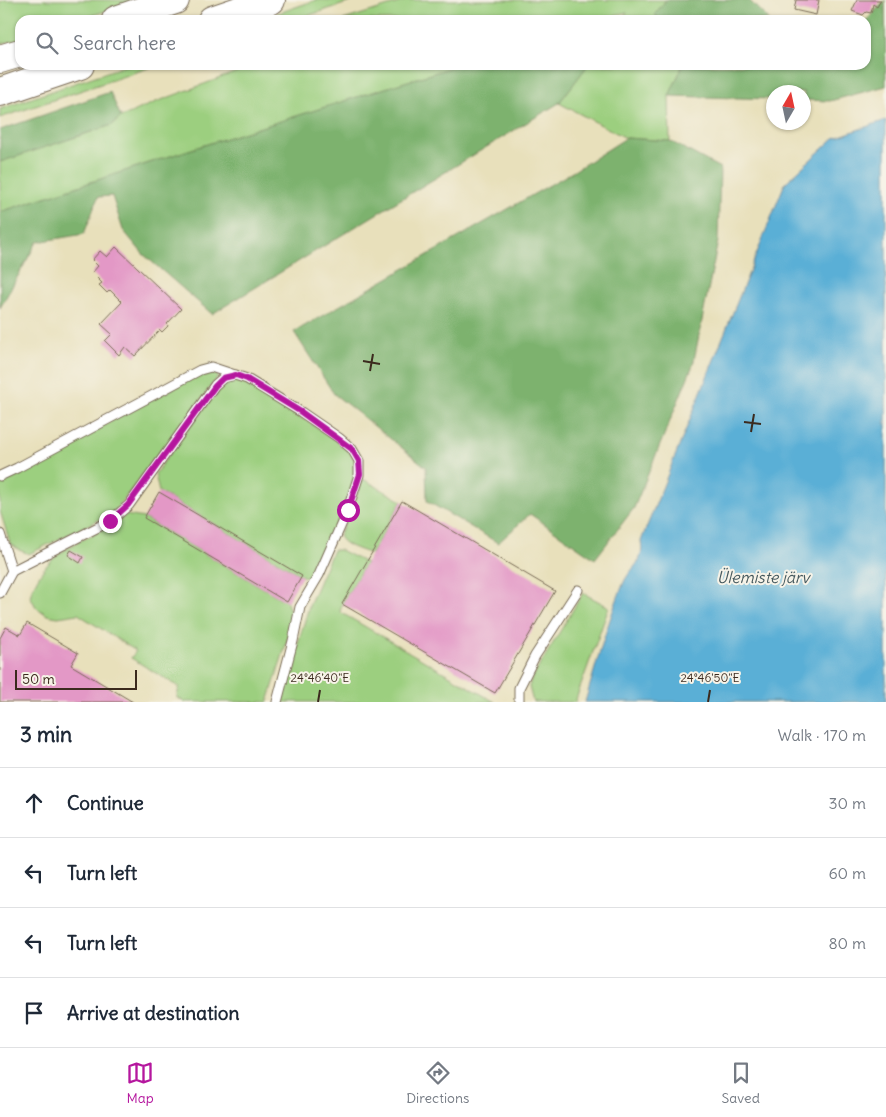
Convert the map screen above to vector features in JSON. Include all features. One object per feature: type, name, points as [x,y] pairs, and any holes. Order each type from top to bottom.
[{"type":"main road","points":[[131,15],[175,0]]},
{"type":"main road","points":[[226,15],[270,0]]},
{"type":"main road","points":[[0,59],[15,53]]},
{"type":"main road","points":[[0,92],[65,70]]},
{"type":"lane","points":[[0,52],[15,51]]},
{"type":"lane","points":[[0,476],[200,370],[211,367],[247,379],[339,438],[352,449],[359,461],[360,474],[348,510],[319,575],[300,607],[277,702]]},
{"type":"lane","points":[[0,592],[12,571],[110,521],[128,505],[215,386],[223,378],[236,375]]},
{"type":"lane","points":[[0,534],[12,571]]},
{"type":"lane","points":[[519,702],[519,688],[535,656],[578,590]]},
{"type":"green space","points":[[5,0],[140,0],[94,15],[15,15],[15,40],[0,44],[0,2]]},
{"type":"green space","points":[[316,0],[357,0],[310,15],[272,15]]},
{"type":"green space","points":[[408,0],[666,0],[656,15],[625,15],[627,12],[618,15],[359,15]]},
{"type":"green space","points":[[666,0],[749,0],[764,15],[656,15]]},
{"type":"green space","points":[[885,0],[886,86],[830,101],[811,100],[811,85],[766,85],[766,99],[669,96],[681,70],[871,70],[871,15]]},
{"type":"green space","points":[[113,70],[142,70],[0,118],[0,109]]},
{"type":"green space","points":[[242,70],[443,70],[0,212],[0,162],[112,125],[121,117]]},
{"type":"green space","points":[[443,70],[584,70],[559,103],[212,314],[143,254],[123,230],[112,196],[98,197],[84,234],[37,242],[0,308],[0,212]]},
{"type":"green space","points":[[584,70],[681,70],[669,96],[670,141],[626,138],[559,103]]},
{"type":"green space","points":[[110,92],[121,117],[112,125],[0,162],[0,130]]},
{"type":"green space","points":[[626,138],[670,141],[720,168],[718,241],[693,365],[634,508],[595,559],[530,514],[498,543],[427,501],[426,467],[334,394],[294,332],[574,171]]},
{"type":"green space","points":[[210,373],[219,376],[114,512],[29,554],[19,550],[10,543],[0,511],[0,480],[200,374]]},
{"type":"green space","points":[[237,378],[338,441],[350,452],[356,464],[357,476],[315,573],[309,578],[302,576],[159,492],[155,474],[218,387],[226,380]]},
{"type":"green space","points":[[363,479],[402,501],[371,554],[348,545],[339,536]]},
{"type":"green space","points":[[126,515],[144,518],[287,602],[293,622],[268,702],[184,702],[177,697],[179,687],[131,658],[136,651],[78,614],[58,617],[47,615],[36,607],[30,596],[37,579],[47,565],[70,546]]},
{"type":"green space","points":[[333,550],[340,550],[366,563],[342,604],[340,612],[495,702],[281,702],[310,603]]},
{"type":"green space","points":[[583,593],[609,607],[575,702],[533,702],[529,687],[531,680]]},
{"type":"water","name":"Ülemiste järv","points":[[886,120],[886,702],[585,702],[618,596],[627,576],[639,559],[642,548],[641,541],[785,183],[834,138]]},
{"type":"building","points":[[796,0],[819,0],[816,15],[794,10]]},
{"type":"building","points":[[857,0],[881,0],[877,7],[873,4],[871,13],[866,12],[863,15],[852,11]]},
{"type":"building","points":[[116,247],[181,309],[167,324],[168,326],[162,332],[160,330],[135,356],[125,347],[119,355],[105,341],[112,334],[101,324],[122,302],[110,290],[107,293],[99,285],[102,283],[92,273],[98,266],[92,260],[100,251],[107,257]]},
{"type":"building","points":[[159,492],[302,576],[287,602],[144,518]]},
{"type":"building","points":[[402,501],[555,591],[495,693],[342,604]]},
{"type":"building","points":[[71,550],[83,557],[80,563],[68,555]]},
{"type":"building","points":[[27,623],[78,653],[71,665],[133,702],[0,702],[0,638],[6,627],[20,635]]},
{"type":"route","points":[[110,521],[128,505],[215,386],[223,378],[236,375],[247,379],[301,412],[352,449],[359,461],[360,474],[348,510]]}]
